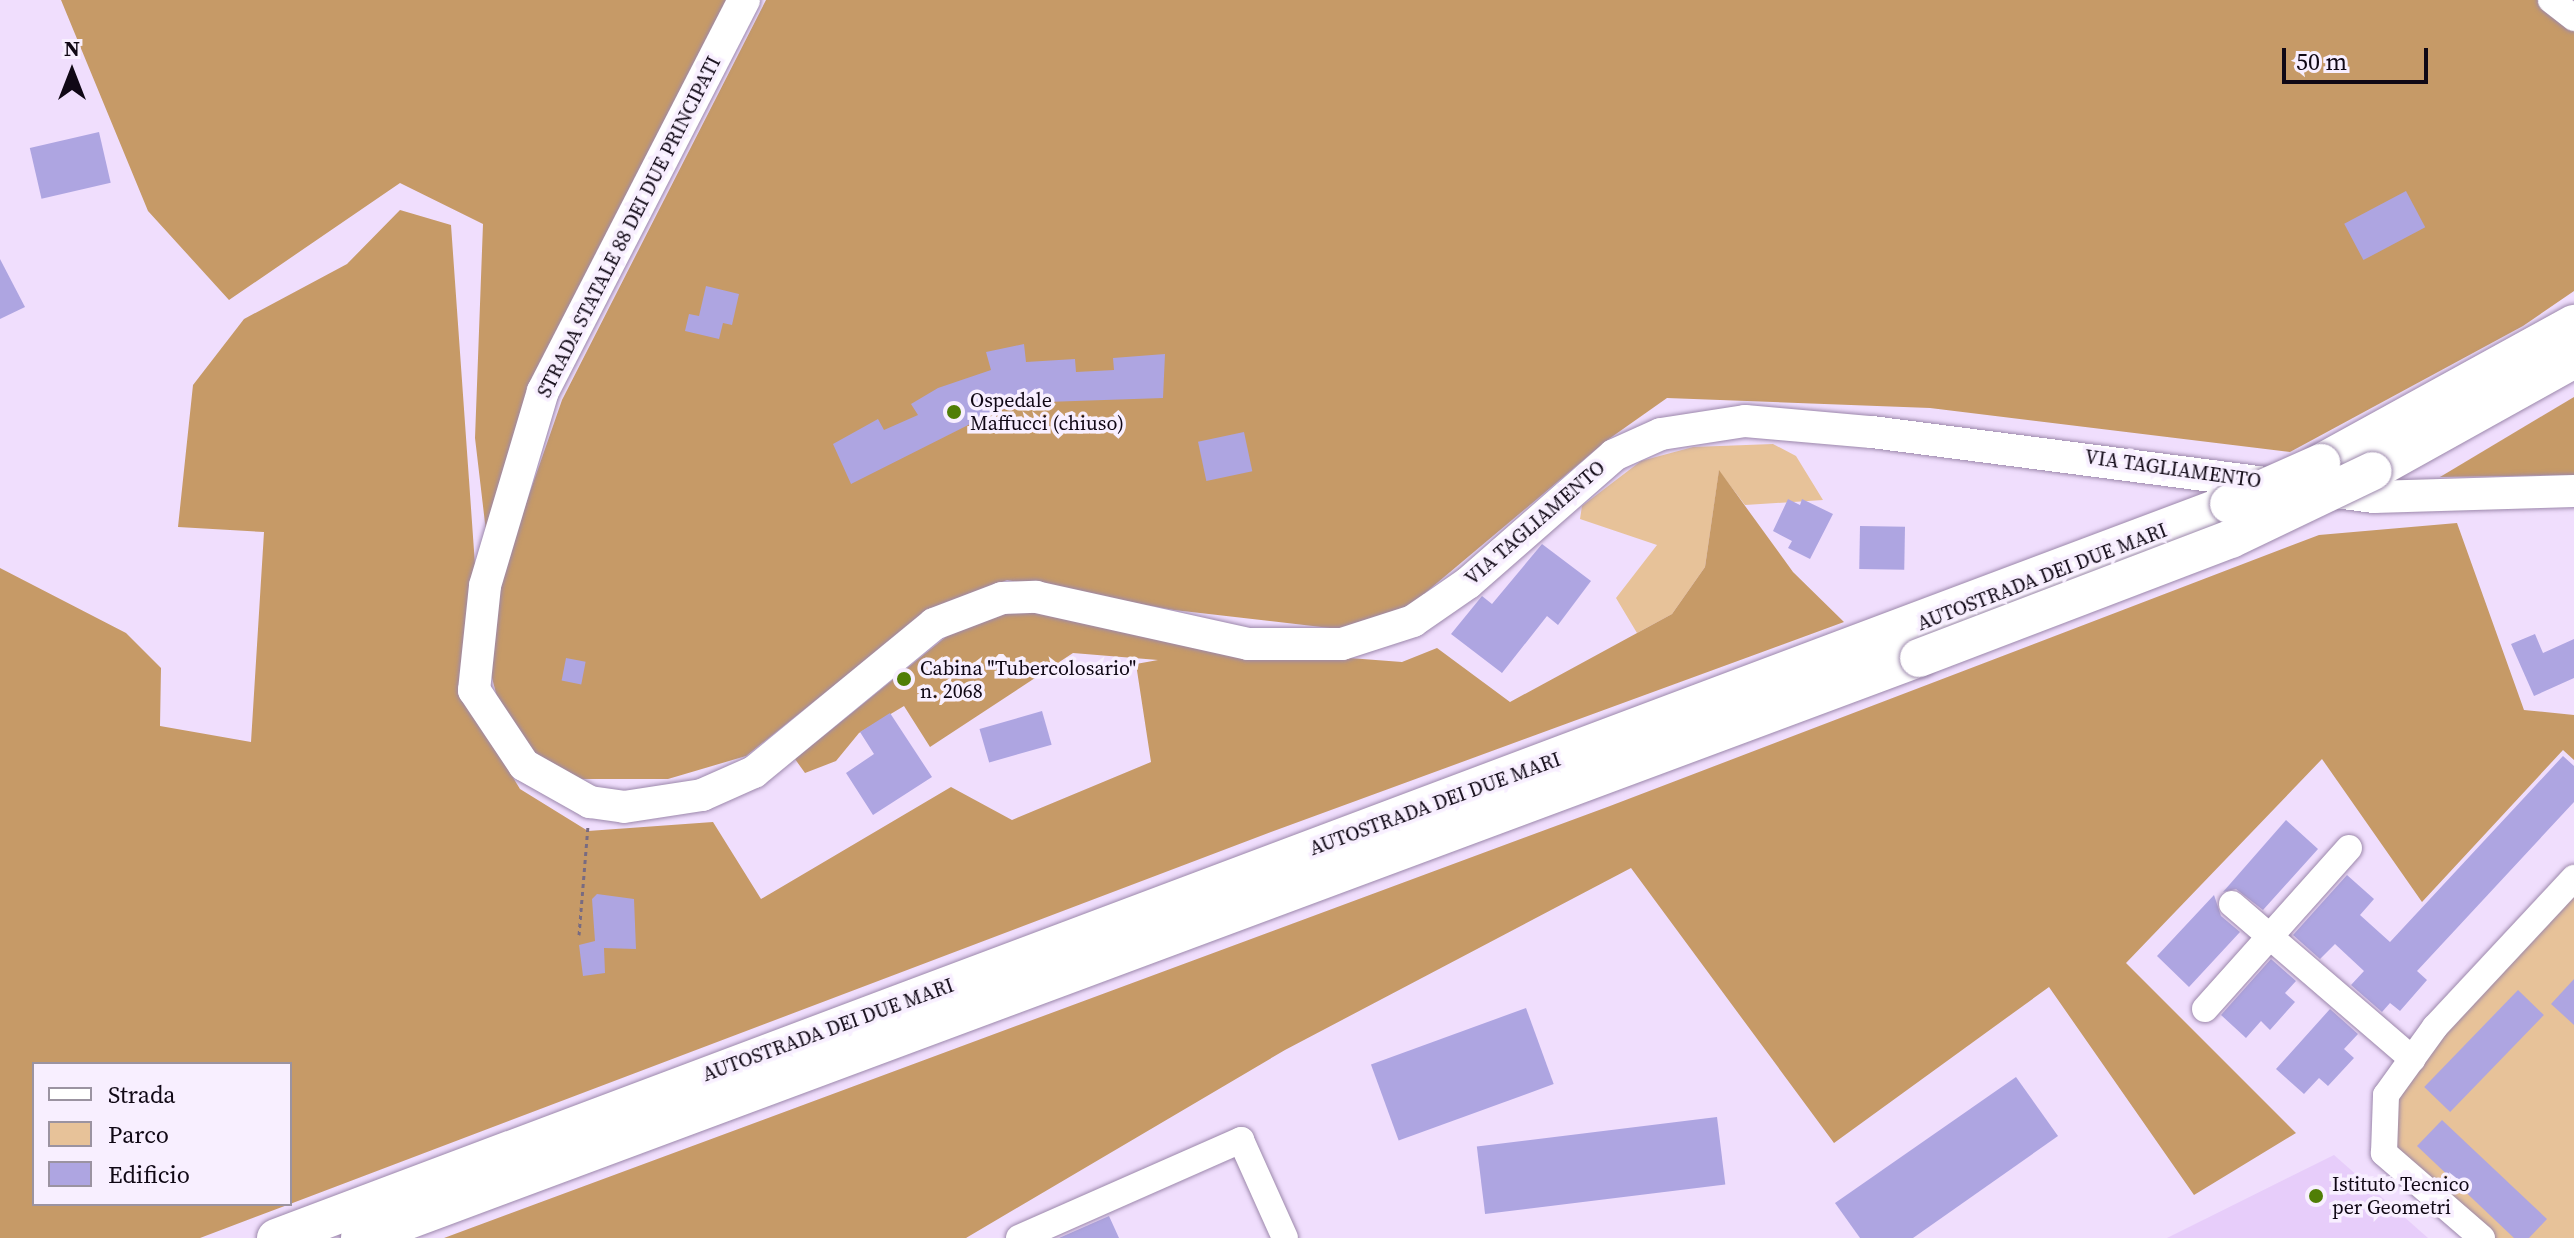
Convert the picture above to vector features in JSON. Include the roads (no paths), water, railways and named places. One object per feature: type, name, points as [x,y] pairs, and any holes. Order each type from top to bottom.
[{"type":"highway","name":"AUTOSTRADA DEI DUE MARI","points":[[276,1238],[2229,504],[2321,463],[2574,324]]},
{"type":"highway","name":"AUTOSTRADA DEI DUE MARI","points":[[360,1238],[2231,539],[2373,471],[2574,359]]},
{"type":"main road","name":"STRADA STATALE 88 DEI DUE PRINCIPATI","points":[[744,0],[543,391],[485,586],[474,690],[524,765],[590,802],[624,807],[702,795],[754,772]]},
{"type":"main road","name":"VIA TAGLIAMENTO","points":[[754,772],[934,624],[1002,598],[1036,597],[1248,644],[1342,644],[1413,621],[1468,583],[1614,455],[1661,434],[1745,421],[1872,432],[2374,497],[2574,491]]},
{"type":"street","points":[[2551,0],[2574,18]]},
{"type":"street","points":[[2205,1009],[2349,848]]},
{"type":"street","points":[[2482,1238],[2384,1153],[2386,1095],[2412,1059],[2574,878]]},
{"type":"street","points":[[2232,904],[2412,1059]]},
{"type":"street","points":[[1019,1238],[1241,1140],[1285,1238]]},
{"type":"place","name":"Ospedale Maffucci (chiuso)","points":[[954,412]]},
{"type":"place","name":"Cabina \"Tubercolosario\" n. 2068","points":[[904,679]]},
{"type":"place","name":"Istituto Tecnico per Geometri","points":[[2316,1196]]}]
